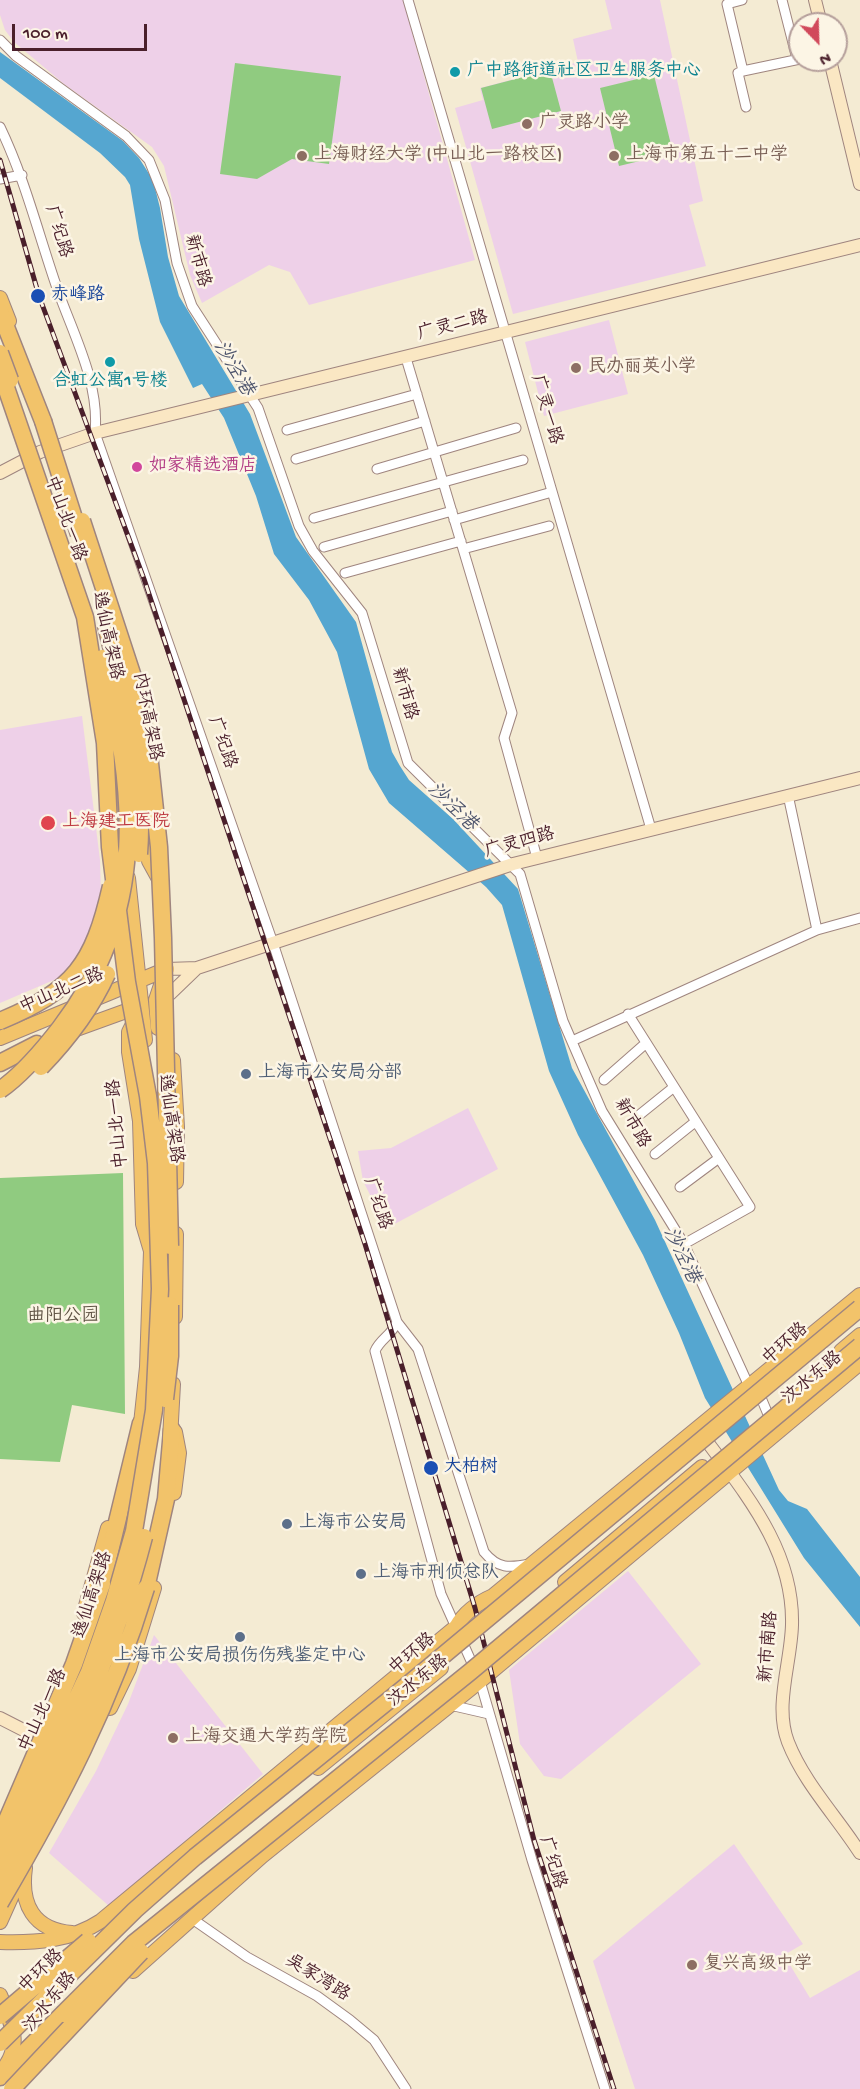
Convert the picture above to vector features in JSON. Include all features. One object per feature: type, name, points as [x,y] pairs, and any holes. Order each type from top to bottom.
[{"type":"highway","name":"内环高架路","points":[[0,312],[65,483],[103,612],[127,710],[137,775],[141,828],[136,887],[123,934],[90,1007],[56,1052],[0,1103]]},
{"type":"highway","name":"内环高架路","points":[[0,353],[66,534],[107,678],[121,767],[129,853],[123,896],[110,937],[78,1004],[41,1051],[0,1090]]},
{"type":"highway","name":"逸仙高架路","points":[[0,370],[85,617],[105,743],[110,847],[127,982],[148,1096],[156,1163],[160,1289],[154,1410],[134,1531],[114,1601],[89,1672],[0,1862]]},
{"type":"highway","points":[[43,421],[56,448],[124,625],[153,715],[166,891]]},
{"type":"highway","name":"逸仙高架路","points":[[0,1888],[93,1694],[121,1617],[150,1507],[159,1455],[170,1356],[169,1155],[164,938],[159,847],[149,754],[136,686],[82,521],[65,483]]},
{"type":"highway","points":[[0,1021],[54,994],[70,980],[85,960],[106,908],[117,861],[121,822],[121,767]]},
{"type":"highway","points":[[0,1064],[37,1044]]},
{"type":"highway","name":"中环路","points":[[0,2043],[135,1910],[195,1857],[404,1688],[860,1308]]},
{"type":"highway","points":[[0,2075],[134,1943],[500,1648],[860,1346]]},
{"type":"highway","points":[[0,1836],[74,1664],[102,1584],[141,1423]]},
{"type":"highway","points":[[0,1903],[69,1781],[104,1708],[146,1588],[166,1499],[172,1425]]},
{"type":"highway","points":[[0,2016],[52,1970],[195,1857]]},
{"type":"highway","points":[[12,2089],[191,1899]]},
{"type":"main road","name":"中山北一路","points":[[0,297],[118,620],[139,709],[149,861],[166,891],[167,969],[177,1127],[172,1425],[147,1551],[122,1638],[81,1755]]},
{"type":"main road","name":"中山北一路","points":[[0,393],[90,648],[121,767],[141,1005],[129,1032],[129,1052],[140,1121],[143,1224],[152,1251],[147,1367],[139,1470],[131,1516],[104,1612],[78,1685],[43,1740],[39,1766],[0,1846]]},
{"type":"main road","points":[[65,1009],[98,955],[115,906],[119,881],[114,801],[121,767]]},
{"type":"main road","name":"中山北一路","points":[[167,969],[156,1000],[162,1080],[176,1173]]},
{"type":"main road","name":"中山北二路","points":[[0,1038],[65,1009],[167,969]]},
{"type":"main road","points":[[158,1036],[170,998]]},
{"type":"main road","name":"中山北二路","points":[[0,1056],[141,1005],[170,998]]},
{"type":"main road","name":"汶水东路","points":[[79,1933],[101,1921],[456,1628],[461,1617],[482,1601],[493,1596],[696,1426],[860,1294]]},
{"type":"main road","name":"汶水东路","points":[[0,1942],[54,1940],[112,1926],[140,1912],[466,1647],[641,1509],[713,1449],[726,1430],[860,1318]]},
{"type":"main road","name":"汶水东路","points":[[713,1449],[731,1444],[860,1335]]},
{"type":"main road","name":"汶水东路","points":[[3,2089],[190,1918],[262,1856],[480,1681],[860,1363]]},
{"type":"main road","points":[[43,1740],[80,1628],[116,1493],[141,1423]]},
{"type":"main road","points":[[647,1467],[641,1509],[685,1510]]},
{"type":"main road","name":"汶水东路","points":[[18,2073],[81,1991],[113,1960],[276,1821],[473,1661],[641,1509]]},
{"type":"main road","points":[[0,1922],[64,1780],[81,1755]]},
{"type":"main road","points":[[285,1768],[326,1762]]},
{"type":"main road","points":[[25,1868],[23,1896],[29,1911],[55,1930],[79,1933]]},
{"type":"main road","points":[[0,1995],[14,2037],[0,2075]]},
{"type":"main road","points":[[0,2007],[6,2057]]},
{"type":"street","name":"广灵一路","points":[[408,0],[651,829]]},
{"type":"street","points":[[742,0],[727,4],[743,71]]},
{"type":"street","points":[[783,0],[788,20]]},
{"type":"street","name":"新市路","points":[[0,40],[16,56],[126,136],[149,160],[163,192],[177,263],[192,306],[246,397],[261,415],[299,526],[313,551],[362,613],[401,750],[418,777],[509,865],[526,888],[563,1021],[602,1111],[684,1244],[748,1384],[762,1400],[768,1413],[771,1437]]},
{"type":"street","points":[[746,107],[738,73],[788,61]]},
{"type":"street","points":[[833,72],[860,184]]},
{"type":"street","name":"广纪路","points":[[0,127],[22,175],[56,286],[94,390],[95,433],[273,944],[397,1322],[418,1349],[484,1552],[493,1563],[508,1568],[530,1564]]},
{"type":"street","points":[[0,179],[22,175]]},
{"type":"street","name":"广灵二路","points":[[55,446],[95,433],[860,245]]},
{"type":"street","points":[[406,358],[512,713],[504,738],[537,858]]},
{"type":"street","points":[[287,430],[417,394]]},
{"type":"street","points":[[296,459],[425,421]]},
{"type":"street","points":[[377,469],[516,428]]},
{"type":"street","points":[[0,473],[23,459],[55,446]]},
{"type":"street","points":[[314,518],[523,460]]},
{"type":"street","points":[[324,547],[552,492]]},
{"type":"street","points":[[345,573],[549,526]]},
{"type":"street","name":"广灵四路","points":[[167,969],[196,968],[509,865],[860,778]]},
{"type":"street","points":[[788,795],[817,930]]},
{"type":"street","points":[[572,1041],[817,930],[860,918]]},
{"type":"street","name":"广灵四路","points":[[170,998],[196,968]]},
{"type":"street","points":[[628,1014],[750,1207],[684,1244]]},
{"type":"street","points":[[604,1080],[645,1044]]},
{"type":"street","points":[[633,1120],[674,1087]]},
{"type":"street","points":[[655,1154],[695,1122]]},
{"type":"street","points":[[680,1187],[718,1158]]},
{"type":"street","points":[[397,1322],[394,1329],[378,1344],[375,1351],[441,1594],[456,1628]]},
{"type":"street","name":"新市南路","points":[[696,1426],[771,1533],[785,1568],[789,1586],[792,1626],[783,1712],[788,1743],[808,1779],[860,1853]]},
{"type":"street","name":"广纪路","points":[[456,1628],[473,1661],[480,1681],[605,2089]]},
{"type":"street","points":[[450,1705],[489,1714]]},
{"type":"street","points":[[0,1718],[43,1740],[81,1755]]},
{"type":"street","name":"吴家湾路","points":[[190,1918],[247,1957],[317,1996],[350,2020],[374,2040],[406,2089]]},
{"type":"shaded area","name":"上海财经大学 (中山北一路校区)","points":[[0,0],[403,0],[475,260],[309,305],[290,272],[269,265],[202,303],[190,275],[164,166],[152,147],[64,84],[14,42],[5,30],[0,15]]},
{"type":"shaded area","name":"上海市第五十二中学","points":[[605,0],[660,0],[703,201],[689,205],[706,266],[513,314],[455,108],[483,100],[480,88],[578,62],[573,39],[612,29]]},
{"type":"shaded area","name":"民办丽英小学","points":[[609,320],[628,394],[544,416],[525,342]]},
{"type":"shaded area","name":"上海建工医院","points":[[82,716],[100,860],[101,896],[97,924],[68,974],[0,1003],[0,730]]},
{"type":"shaded area","points":[[468,1108],[498,1169],[387,1228],[363,1181],[358,1151],[391,1148]]},
{"type":"shaded area","points":[[628,1571],[701,1664],[561,1779],[544,1776],[520,1744],[509,1670]]},
{"type":"shaded area","name":"上海交通大学药学院","points":[[154,1635],[263,1774],[109,1906],[49,1853],[96,1771],[128,1704]]},
{"type":"shaded area","name":"复兴高级中学","points":[[734,1844],[803,1944],[784,1955],[810,1998],[860,1970],[860,2089],[635,2089],[593,1961]]},
{"type":"green space","points":[[235,63],[341,76],[329,164],[292,159],[257,179],[220,174]]},
{"type":"green space","points":[[550,70],[561,111],[492,129],[481,88]]},
{"type":"green space","points":[[654,75],[673,153],[619,166],[600,88]]},
{"type":"green space","name":"曲阳公园","points":[[123,1173],[125,1414],[72,1405],[60,1462],[0,1459],[0,1178]]},
{"type":"water","points":[[0,52],[123,141],[139,158],[153,180],[168,257],[179,296],[250,414],[296,537],[356,622],[392,752],[409,780],[453,819],[518,889],[572,1068],[655,1220],[779,1490],[788,1501],[807,1509],[860,1577],[860,1627],[804,1558],[705,1398],[679,1333],[643,1255],[578,1135],[549,1071],[502,905],[486,887],[389,803],[369,769],[337,652],[309,600],[274,554],[256,496],[224,418],[202,384],[193,388],[160,322],[139,239],[130,185],[125,177],[100,153],[0,78]]},
{"type":"railway","points":[[0,160],[39,296],[144,579],[365,1244],[475,1608],[534,1840],[614,2089]]},
{"type":"place","name":"广中路街道社区卫生服务中心","points":[[455,72]]},
{"type":"place","name":"广灵路小学","points":[[527,124]]},
{"type":"place","name":"上海财经大学 (中山北一路校区)","points":[[302,156]]},
{"type":"place","name":"上海市第五十二中学","points":[[614,156]]},
{"type":"place","name":"赤峰路","points":[[38,296]]},
{"type":"place","name":"合虹公寓1号楼","points":[[110,362]]},
{"type":"place","name":"民办丽英小学","points":[[576,368]]},
{"type":"place","name":"如家精选酒店","points":[[137,467]]},
{"type":"place","name":"上海建工医院","points":[[48,823]]},
{"type":"place","name":"上海市公安局分部","points":[[246,1074]]},
{"type":"place","name":"大柏树","points":[[431,1468]]},
{"type":"place","name":"上海市公安局","points":[[287,1524]]},
{"type":"place","name":"上海市刑侦总队","points":[[361,1574]]},
{"type":"place","name":"上海市公安局损伤伤残鉴定中心","points":[[240,1637]]},
{"type":"place","name":"上海交通大学药学院","points":[[173,1738]]},
{"type":"place","name":"复兴高级中学","points":[[692,1965]]},
{"type":"water label","name":"沙泾港","points":[[232,369]]},
{"type":"water label","name":"沙泾港","points":[[451,808]]},
{"type":"water label","name":"沙泾港","points":[[680,1256]]}]
